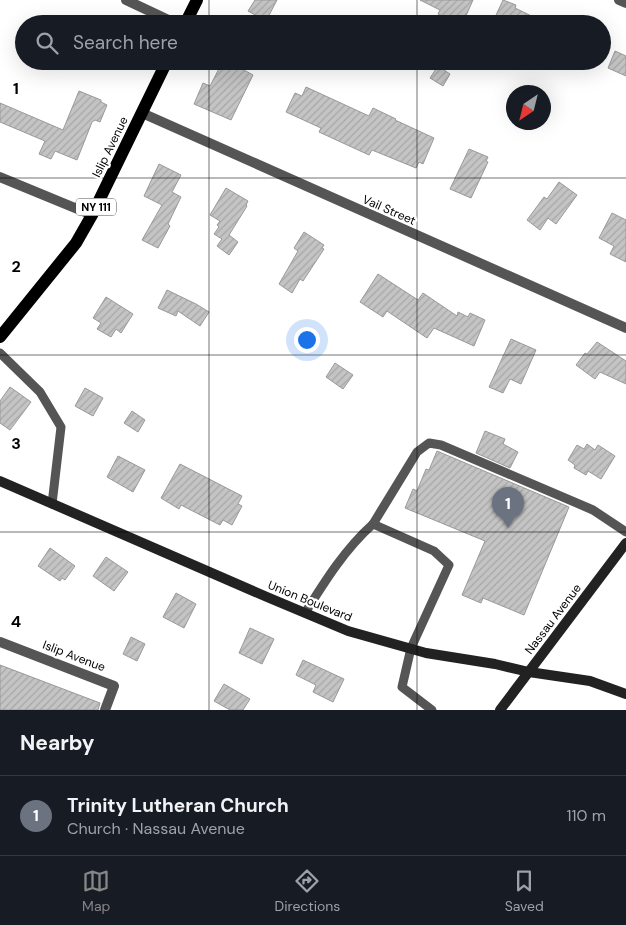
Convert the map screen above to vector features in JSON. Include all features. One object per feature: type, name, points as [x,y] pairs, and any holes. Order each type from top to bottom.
[{"type":"main road","points":[[190,15],[197,0]]},
{"type":"main road","name":"Islip Avenue","points":[[0,337],[76,243],[92,215],[163,70]]},
{"type":"main road","name":"Union Boulevard","points":[[0,481],[348,631],[426,653],[590,682],[626,694]]},
{"type":"main road","name":"Nassau Avenue","points":[[500,710],[626,543]]},
{"type":"street","points":[[126,0],[158,15]]},
{"type":"street","points":[[619,0],[626,3]]},
{"type":"street","name":"Vail Street","points":[[142,113],[626,328]]},
{"type":"street","points":[[0,177],[92,215]]},
{"type":"street","name":"Islip Avenue","points":[[0,642],[114,686],[105,710]]},
{"type":"lane","points":[[0,353],[40,392],[61,427],[52,504]]},
{"type":"lane","points":[[305,613],[328,576],[362,534],[373,524],[417,452],[429,443],[441,445],[593,510],[626,532]]},
{"type":"lane","points":[[373,524],[434,551],[449,565],[411,648],[402,687],[432,710]]},
{"type":"building","points":[[255,0],[277,0],[269,15],[255,15],[248,11]]},
{"type":"building","points":[[420,0],[473,0],[466,15],[440,15],[438,14],[440,10]]},
{"type":"building","points":[[503,0],[516,5],[515,8],[529,15],[496,15]]},
{"type":"building","points":[[615,51],[626,56],[626,76],[611,69],[611,61]]},
{"type":"building","points":[[218,70],[244,70],[253,75],[231,120],[194,104],[203,83],[210,86]]},
{"type":"building","points":[[435,70],[444,70],[450,74],[443,86],[430,78]]},
{"type":"building","points":[[306,87],[369,116],[373,108],[434,138],[423,164],[419,162],[416,168],[372,150],[369,155],[319,132],[321,128],[286,112],[295,93],[302,96]]},
{"type":"building","points":[[79,91],[101,100],[101,102],[107,105],[100,122],[95,120],[92,122],[77,160],[55,151],[51,159],[39,154],[45,141],[0,122],[0,103],[63,130]]},
{"type":"building","points":[[469,149],[488,157],[486,161],[488,162],[471,198],[450,189]]},
{"type":"building","points":[[159,164],[181,175],[172,192],[181,197],[168,224],[170,226],[158,248],[142,240],[162,205],[144,196]]},
{"type":"building","points":[[559,182],[577,195],[556,224],[548,218],[540,230],[527,220],[544,197],[547,199]]},
{"type":"building","points":[[226,188],[248,201],[247,206],[229,235],[238,242],[229,255],[217,246],[222,239],[214,234],[219,227],[217,225],[220,221],[210,215]]},
{"type":"building","points":[[612,213],[626,220],[626,262],[610,254],[614,246],[599,238]]},
{"type":"building","points":[[304,232],[324,245],[322,248],[324,249],[303,281],[300,279],[292,293],[279,284],[298,251],[294,248]]},
{"type":"building","points":[[378,274],[418,300],[423,293],[457,316],[458,312],[468,317],[470,313],[485,320],[474,346],[434,328],[427,338],[387,311],[383,317],[360,302]]},
{"type":"building","points":[[167,290],[209,312],[200,326],[178,311],[176,316],[158,308]]},
{"type":"building","points":[[106,297],[133,314],[121,333],[116,329],[111,337],[97,329],[101,323],[93,318]]},
{"type":"building","points":[[511,339],[536,350],[521,384],[510,379],[503,393],[489,387]]},
{"type":"building","points":[[597,342],[626,361],[626,384],[600,372],[595,379],[576,365]]},
{"type":"building","points":[[335,363],[353,375],[343,389],[326,377]]},
{"type":"building","points":[[10,387],[31,402],[10,430],[0,423],[0,401]]},
{"type":"building","points":[[85,388],[103,398],[93,416],[75,406]]},
{"type":"building","points":[[132,411],[145,420],[138,432],[124,423]]},
{"type":"building","points":[[485,431],[505,439],[503,444],[518,452],[510,468],[476,453]]},
{"type":"building","points":[[587,444],[595,450],[598,445],[615,456],[601,479],[588,471],[586,475],[574,468],[575,465],[568,460],[577,445],[584,449]]},
{"type":"building","points":[[437,451],[569,507],[524,615],[483,598],[481,603],[462,595],[485,541],[405,508],[413,489],[417,491],[426,469],[429,470]]},
{"type":"building","points":[[118,456],[145,470],[133,492],[107,477]]},
{"type":"building","points":[[180,464],[242,496],[238,504],[242,506],[232,525],[223,520],[220,525],[181,505],[179,509],[161,498]]},
{"type":"building","points":[[50,548],[75,566],[65,580],[62,578],[60,581],[38,566]]},
{"type":"building","points":[[106,557],[128,572],[114,591],[93,576]]},
{"type":"building","points":[[176,593],[196,604],[184,628],[163,617]]},
{"type":"building","points":[[250,628],[274,639],[262,664],[239,653]]},
{"type":"building","points":[[131,637],[145,644],[137,661],[123,654]]},
{"type":"building","points":[[303,660],[344,679],[333,702],[313,692],[316,685],[296,675]]},
{"type":"building","points":[[0,665],[100,703],[98,710],[0,710]]},
{"type":"building","points":[[224,684],[250,699],[243,710],[230,710],[214,701]]},
{"type":"place","name":"Trinity Lutheran Church","points":[[508,528]]}]
